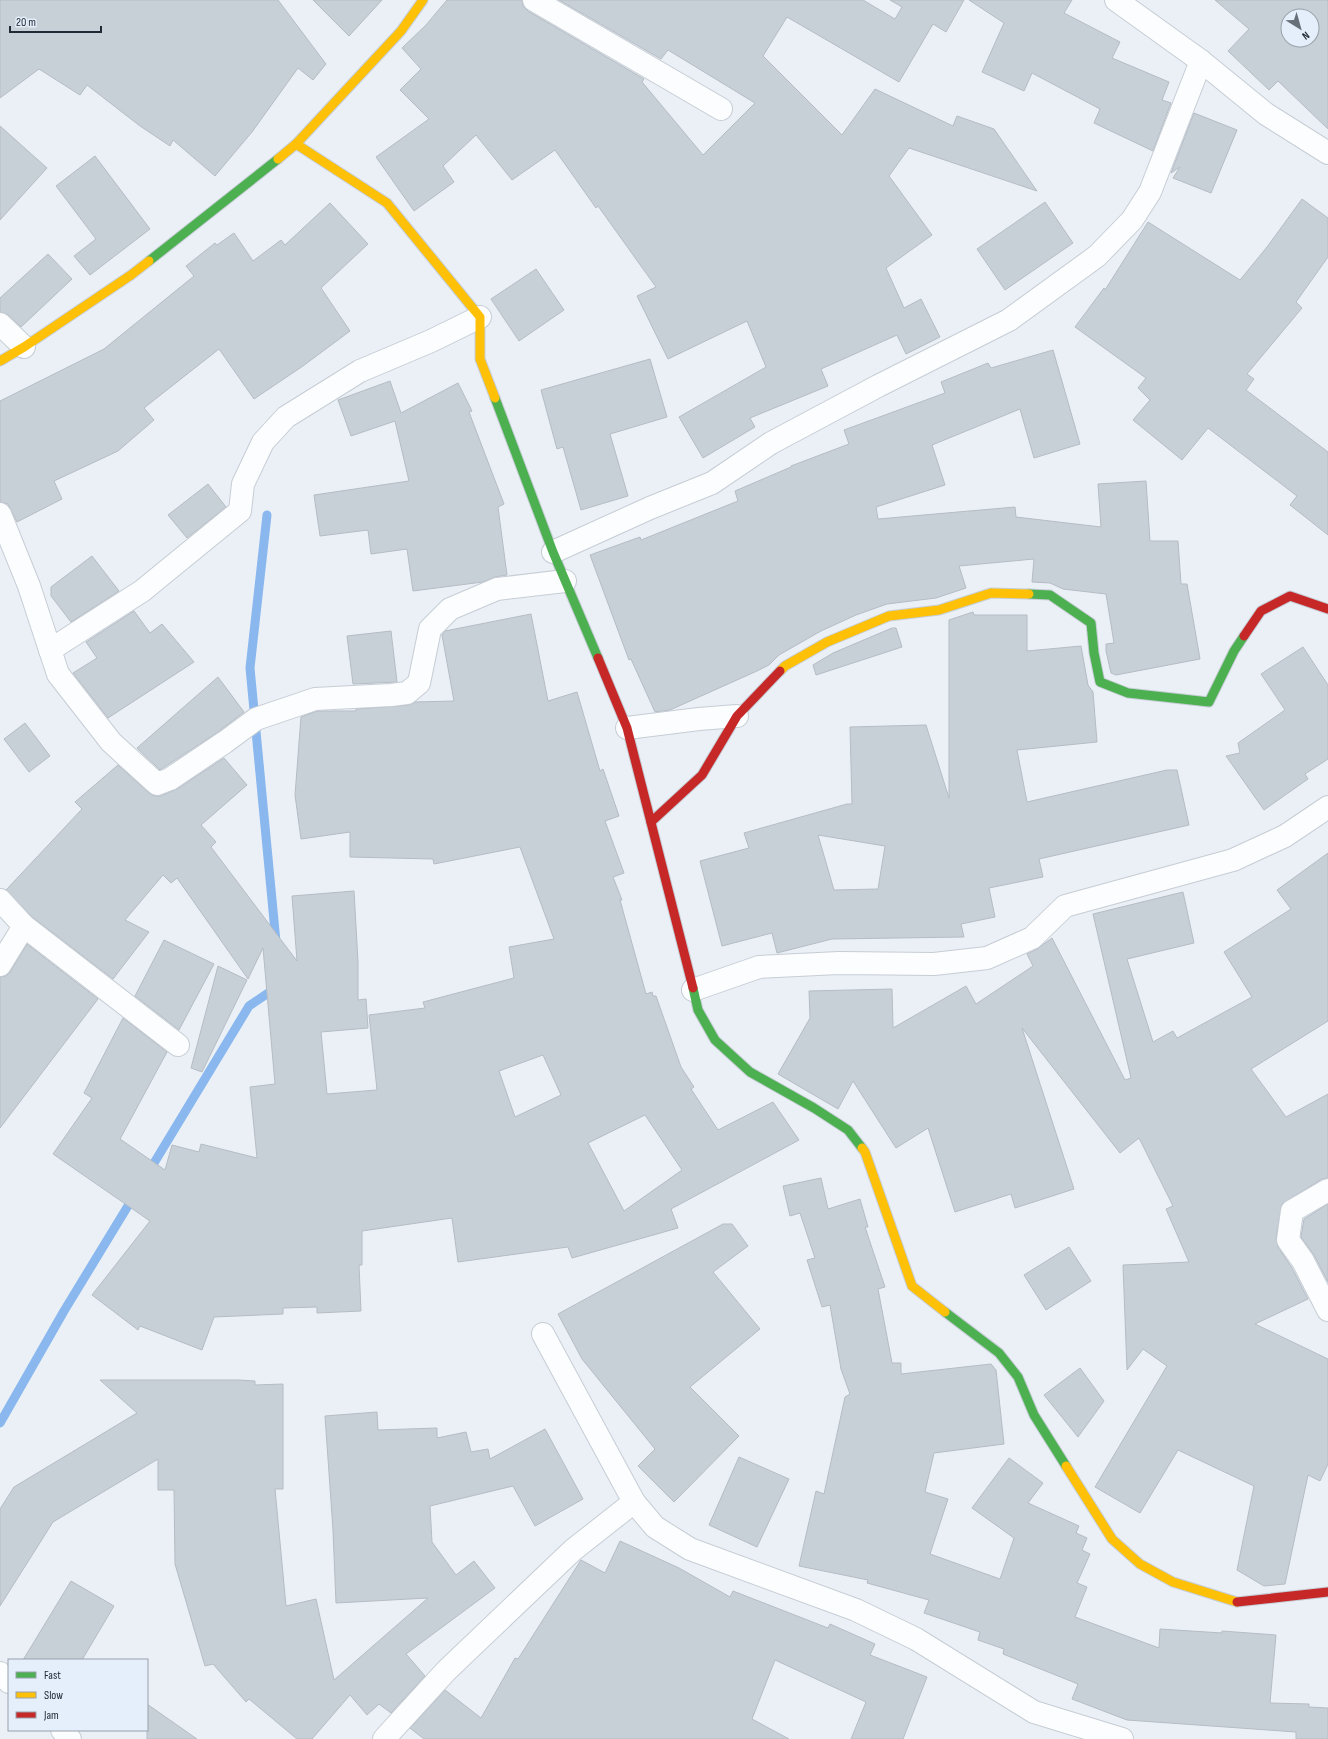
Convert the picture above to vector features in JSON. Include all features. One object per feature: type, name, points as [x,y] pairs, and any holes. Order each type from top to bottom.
[{"type":"street","points":[[0,361],[24,347],[131,275],[296,144],[401,31],[423,0]]},
{"type":"street","points":[[534,0],[721,109]]},
{"type":"street","points":[[1116,0],[1201,61],[1266,114],[1328,153]]},
{"type":"street","points":[[553,552],[650,508],[712,483],[770,443],[878,386],[1009,320],[1097,256],[1132,220],[1150,192],[1201,61]]},
{"type":"street","points":[[296,144],[387,203],[480,317],[480,359],[553,552],[627,728],[698,1010],[715,1040],[750,1072],[814,1108],[848,1130],[865,1152],[912,1286],[998,1353],[1014,1371],[1034,1414],[1112,1539],[1140,1564],[1173,1582],[1237,1602],[1328,1592]]},
{"type":"street","points":[[50,650],[142,591],[240,511],[243,484],[262,442],[286,417],[360,371],[431,341],[480,317]]},
{"type":"street","points":[[0,324],[24,347]]},
{"type":"street","points":[[0,514],[29,586],[58,674],[112,742],[157,784],[170,780],[256,719],[315,699],[406,693],[419,682],[430,629],[450,609],[497,589],[565,581]]},
{"type":"street","points":[[651,822],[702,775],[737,716],[785,666],[827,642],[889,616],[939,610],[991,593],[1050,595],[1091,623],[1094,653],[1100,682],[1128,693],[1209,702],[1234,652],[1260,611],[1290,596],[1328,609]]},
{"type":"street","points":[[627,728],[737,716]]},
{"type":"street","points":[[693,990],[759,967],[839,963],[934,964],[987,958],[1032,938],[1065,906],[1100,895],[1233,860],[1285,836],[1328,807]]},
{"type":"street","points":[[0,900],[24,926],[178,1045]]},
{"type":"street","points":[[0,965],[24,926]]},
{"type":"street","points":[[1328,1190],[1292,1211],[1288,1240],[1303,1261],[1328,1310]]},
{"type":"street","points":[[543,1334],[634,1502],[655,1527],[690,1549],[856,1610],[916,1639],[1034,1712],[1122,1739]]},
{"type":"street","points":[[384,1739],[446,1672],[573,1550],[634,1502]]},
{"type":"street","points":[[0,1673],[8,1681]]},
{"type":"street","points":[[63,1731],[70,1739]]},
{"type":"building","points":[[0,0],[278,0],[326,64],[313,80],[298,68],[252,132],[215,176],[173,140],[170,146],[140,126],[87,85],[80,95],[39,69],[0,98]]},
{"type":"building","points":[[313,0],[382,0],[349,36]]},
{"type":"building","points":[[447,0],[522,0],[523,6],[528,11],[644,79],[642,82],[703,155],[755,103],[668,50],[661,59],[559,0],[863,0],[895,19],[902,7],[890,0],[964,0],[946,32],[933,24],[899,82],[787,17],[763,56],[842,135],[875,89],[953,126],[957,116],[994,129],[1037,191],[909,148],[889,176],[932,235],[886,268],[904,308],[921,299],[940,337],[906,354],[897,335],[821,369],[828,386],[750,418],[755,427],[703,458],[679,417],[766,367],[747,321],[668,359],[637,296],[656,287],[598,206],[596,208],[555,150],[512,180],[476,135],[443,166],[454,182],[414,211],[376,157],[429,119],[400,90],[421,69],[402,48],[426,25]]},
{"type":"building","points":[[969,0],[1072,0],[1064,13],[1120,42],[1112,58],[1169,82],[1162,100],[1171,103],[1153,151],[1094,123],[1100,109],[1032,73],[1024,91],[982,72],[1004,23]]},
{"type":"building","points":[[1215,0],[1328,0],[1328,129],[1278,81],[1269,90],[1228,51],[1249,29]]},
{"type":"building","points":[[1194,113],[1237,130],[1211,193],[1173,178],[1180,167],[1171,173]]},
{"type":"building","points":[[0,126],[47,168],[0,220]]},
{"type":"building","points":[[95,156],[150,229],[90,275],[74,256],[96,239],[56,186]]},
{"type":"building","points":[[1302,199],[1328,218],[1328,257],[1296,302],[1302,308],[1247,374],[1254,379],[1246,390],[1328,452],[1328,535],[1290,505],[1297,496],[1208,428],[1182,460],[1133,420],[1150,400],[1138,388],[1146,378],[1075,327],[1104,288],[1105,290],[1148,222],[1240,280],[1267,247]]},
{"type":"building","points":[[1045,202],[1073,243],[1005,290],[977,249]]},
{"type":"building","points":[[330,203],[368,244],[321,288],[350,331],[303,366],[254,399],[219,349],[144,408],[154,420],[118,451],[54,481],[62,499],[17,522],[8,504],[0,502],[0,401],[104,349],[194,276],[186,266],[215,243],[217,245],[234,233],[253,261],[281,240],[285,245]]},
{"type":"building","points":[[48,254],[72,279],[21,327],[8,315],[0,312],[0,298]]},
{"type":"building","points":[[536,269],[564,310],[519,341],[491,299]]},
{"type":"building","points":[[1053,350],[1080,444],[1034,458],[1020,409],[932,445],[945,485],[876,507],[878,519],[1015,507],[1016,517],[1101,527],[1098,484],[1146,481],[1150,541],[1178,541],[1181,584],[1187,584],[1200,659],[1116,675],[1111,673],[1106,651],[1106,644],[1114,643],[1106,594],[1063,589],[1050,583],[1032,582],[1034,559],[959,566],[966,588],[936,598],[887,604],[856,615],[821,631],[779,655],[769,665],[757,671],[670,710],[655,712],[631,659],[629,660],[590,555],[640,537],[641,540],[738,501],[735,491],[791,466],[849,444],[844,430],[945,393],[941,382],[988,363],[991,368]]},
{"type":"building","points":[[650,359],[667,417],[610,434],[628,496],[581,510],[563,447],[557,449],[541,390]]},
{"type":"building","points":[[390,381],[401,413],[458,383],[472,411],[469,412],[504,504],[498,507],[507,575],[495,577],[483,582],[413,591],[407,549],[371,554],[368,530],[320,536],[314,495],[409,481],[395,421],[351,436],[338,400]]},
{"type":"building","points":[[208,484],[226,507],[187,538],[168,515]]},
{"type":"building","points":[[92,556],[119,591],[71,622],[51,596],[51,587]]},
{"type":"building","points":[[134,611],[150,633],[162,624],[194,662],[108,718],[73,673],[97,658],[86,642]]},
{"type":"building","points":[[973,612],[974,615],[1027,615],[1027,651],[1081,646],[1088,685],[1093,692],[1097,742],[1017,750],[1027,802],[1167,770],[1177,770],[1189,825],[1039,859],[1043,877],[989,888],[995,917],[961,924],[964,937],[832,939],[777,953],[772,933],[722,946],[700,861],[749,848],[744,833],[847,804],[852,804],[850,727],[926,725],[949,798],[949,620]],"holes":[[[818,835],[885,846],[878,889],[834,890]]]},
{"type":"building","points":[[531,614],[548,701],[577,692],[600,771],[603,769],[619,816],[605,821],[624,873],[613,877],[622,900],[620,900],[646,994],[652,992],[653,996],[656,996],[681,1067],[694,1087],[691,1089],[718,1130],[773,1102],[799,1140],[671,1209],[678,1228],[572,1258],[568,1247],[458,1262],[452,1218],[362,1231],[362,1265],[359,1265],[361,1311],[317,1313],[317,1307],[283,1308],[283,1314],[214,1317],[202,1350],[140,1326],[138,1330],[92,1295],[150,1221],[53,1154],[92,1098],[84,1093],[123,1018],[167,1052],[120,1139],[165,1170],[172,1145],[199,1152],[201,1144],[257,1158],[250,1087],[275,1084],[263,948],[248,979],[177,878],[171,883],[163,875],[125,920],[149,932],[113,979],[32,917],[6,890],[82,809],[75,802],[118,765],[149,793],[155,796],[161,796],[177,789],[224,758],[247,785],[201,825],[216,842],[211,847],[297,961],[292,896],[354,891],[358,962],[358,1000],[366,999],[368,1028],[321,1032],[327,1094],[377,1090],[369,1015],[425,1008],[423,1002],[514,978],[509,947],[554,939],[520,847],[434,864],[433,859],[350,857],[350,832],[301,839],[295,795],[301,717],[317,711],[356,711],[356,709],[409,705],[415,702],[454,701],[442,635],[445,631]],"holes":[[[543,1055],[561,1095],[515,1117],[499,1071]],[[645,1115],[682,1170],[624,1211],[588,1143]]]},
{"type":"building","points":[[892,628],[896,628],[902,647],[816,675],[813,665],[833,653]]},
{"type":"building","points":[[391,631],[397,682],[353,684],[347,636]]},
{"type":"building","points":[[1303,647],[1328,685],[1328,759],[1305,774],[1308,779],[1264,810],[1226,756],[1240,753],[1238,743],[1285,710],[1261,674]]},
{"type":"building","points":[[218,677],[244,712],[218,732],[160,770],[137,748]]},
{"type":"building","points":[[25,723],[50,756],[29,772],[4,739]]},
{"type":"building","points":[[1328,853],[1328,1021],[1251,1069],[1286,1117],[1328,1094],[1328,1178],[1322,1179],[1282,1204],[1276,1238],[1278,1247],[1292,1268],[1308,1299],[1255,1324],[1328,1359],[1328,1464],[1320,1481],[1308,1475],[1285,1584],[1264,1586],[1237,1570],[1254,1486],[1178,1450],[1140,1513],[1095,1487],[1167,1366],[1143,1349],[1127,1370],[1123,1265],[1189,1262],[1166,1209],[1173,1206],[1139,1138],[1120,1153],[1022,1028],[1074,1189],[1015,1208],[1011,1194],[955,1212],[928,1128],[896,1148],[853,1081],[838,1109],[778,1074],[810,1018],[809,991],[892,989],[893,1028],[966,986],[976,1004],[1033,966],[1027,954],[1052,938],[1125,1080],[1131,1078],[1093,914],[1183,892],[1194,943],[1127,959],[1153,1042],[1173,1031],[1177,1038],[1252,997],[1224,952],[1291,909],[1277,890]]},
{"type":"building","points":[[164,940],[214,964],[179,1030],[135,996]]},
{"type":"building","points":[[27,944],[98,999],[0,1128],[0,977],[6,976],[10,972]]},
{"type":"building","points":[[218,966],[247,980],[202,1072],[191,1068]]},
{"type":"building","points":[[821,1178],[828,1209],[860,1199],[868,1227],[865,1227],[885,1287],[878,1289],[892,1363],[901,1363],[901,1374],[991,1364],[996,1370],[1004,1444],[934,1453],[925,1492],[948,1499],[930,1554],[1000,1579],[1014,1538],[972,1508],[1009,1458],[1043,1483],[1028,1503],[1079,1526],[1076,1533],[1087,1538],[1082,1550],[1090,1554],[1077,1583],[1087,1587],[1075,1617],[1159,1648],[1160,1629],[1222,1633],[1222,1631],[1276,1635],[1270,1703],[1309,1704],[1309,1707],[1328,1708],[1328,1739],[1296,1739],[1296,1732],[1127,1720],[1072,1699],[1078,1684],[1003,1654],[1004,1649],[978,1640],[980,1632],[924,1613],[929,1600],[867,1583],[868,1580],[799,1566],[816,1491],[824,1494],[845,1397],[850,1394],[841,1369],[830,1305],[822,1307],[807,1260],[815,1258],[800,1213],[790,1216],[783,1186]]},
{"type":"building","points":[[1328,1204],[1328,1282],[1314,1255],[1301,1237],[1304,1219]]},
{"type":"building","points":[[723,1224],[732,1224],[748,1246],[713,1272],[760,1329],[690,1387],[739,1436],[674,1502],[638,1466],[655,1449],[582,1359],[558,1314]]},
{"type":"building","points":[[1069,1247],[1091,1281],[1046,1310],[1024,1275]]},
{"type":"building","points":[[1080,1368],[1104,1401],[1078,1437],[1044,1395]]},
{"type":"building","points":[[100,1380],[238,1380],[255,1381],[255,1385],[283,1384],[283,1489],[275,1489],[286,1606],[316,1599],[334,1680],[428,1598],[336,1603],[333,1530],[325,1416],[377,1412],[378,1430],[437,1428],[437,1438],[466,1432],[471,1452],[488,1449],[490,1459],[545,1429],[583,1499],[535,1526],[513,1486],[430,1506],[432,1542],[456,1575],[474,1561],[495,1588],[406,1654],[425,1676],[391,1713],[379,1704],[367,1715],[350,1695],[312,1739],[297,1739],[249,1699],[246,1702],[213,1664],[205,1666],[175,1564],[174,1490],[158,1490],[158,1459],[53,1522],[0,1606],[0,1509],[14,1487],[137,1413]]},
{"type":"building","points":[[739,1457],[789,1479],[757,1547],[709,1525]]},
{"type":"building","points":[[620,1541],[679,1568],[730,1597],[733,1591],[828,1628],[830,1624],[875,1644],[870,1655],[927,1677],[903,1739],[851,1739],[866,1702],[775,1660],[752,1719],[789,1739],[424,1739],[410,1728],[445,1690],[481,1718],[515,1658],[518,1659],[581,1560],[605,1573]]},
{"type":"building","points":[[71,1581],[114,1606],[83,1659],[24,1659]]},
{"type":"building","points":[[148,1705],[197,1739],[147,1739]]},
{"type":"waterway","points":[[267,515],[250,668],[276,942]]},
{"type":"waterway","points":[[148,1173],[249,1006],[277,987]]},
{"type":"waterway","points":[[0,1423],[64,1311],[134,1196]]},
{"type":"traffic: fast","points":[[149,261],[278,159]]},
{"type":"traffic: fast","points":[[495,398],[553,552],[598,658]]},
{"type":"traffic: fast","points":[[1029,594],[1050,595],[1091,623],[1094,653],[1100,682],[1128,693],[1209,702],[1234,651],[1244,636]]},
{"type":"traffic: fast","points":[[693,988],[698,1010],[715,1040],[750,1072],[814,1108],[848,1130],[862,1148]]},
{"type":"traffic: fast","points":[[945,1312],[999,1353],[1018,1377],[1034,1415],[1066,1466]]},
{"type":"traffic: slow","points":[[278,159],[296,144],[401,31],[423,0]]},
{"type":"traffic: slow","points":[[296,144],[387,203],[480,317],[480,359],[495,398]]},
{"type":"traffic: slow","points":[[0,361],[24,347],[131,275],[149,261]]},
{"type":"traffic: slow","points":[[780,671],[785,666],[827,642],[889,616],[939,610],[991,593],[1029,594]]},
{"type":"traffic: slow","points":[[862,1148],[865,1152],[912,1286],[945,1312]]},
{"type":"traffic: slow","points":[[1066,1466],[1112,1539],[1140,1564],[1173,1582],[1237,1602]]},
{"type":"traffic: jam","points":[[1244,636],[1261,611],[1290,596],[1328,609]]},
{"type":"traffic: jam","points":[[598,658],[627,728],[693,988]]},
{"type":"traffic: jam","points":[[651,822],[702,775],[737,716],[780,671]]},
{"type":"traffic: jam","points":[[1237,1602],[1328,1592]]}]
